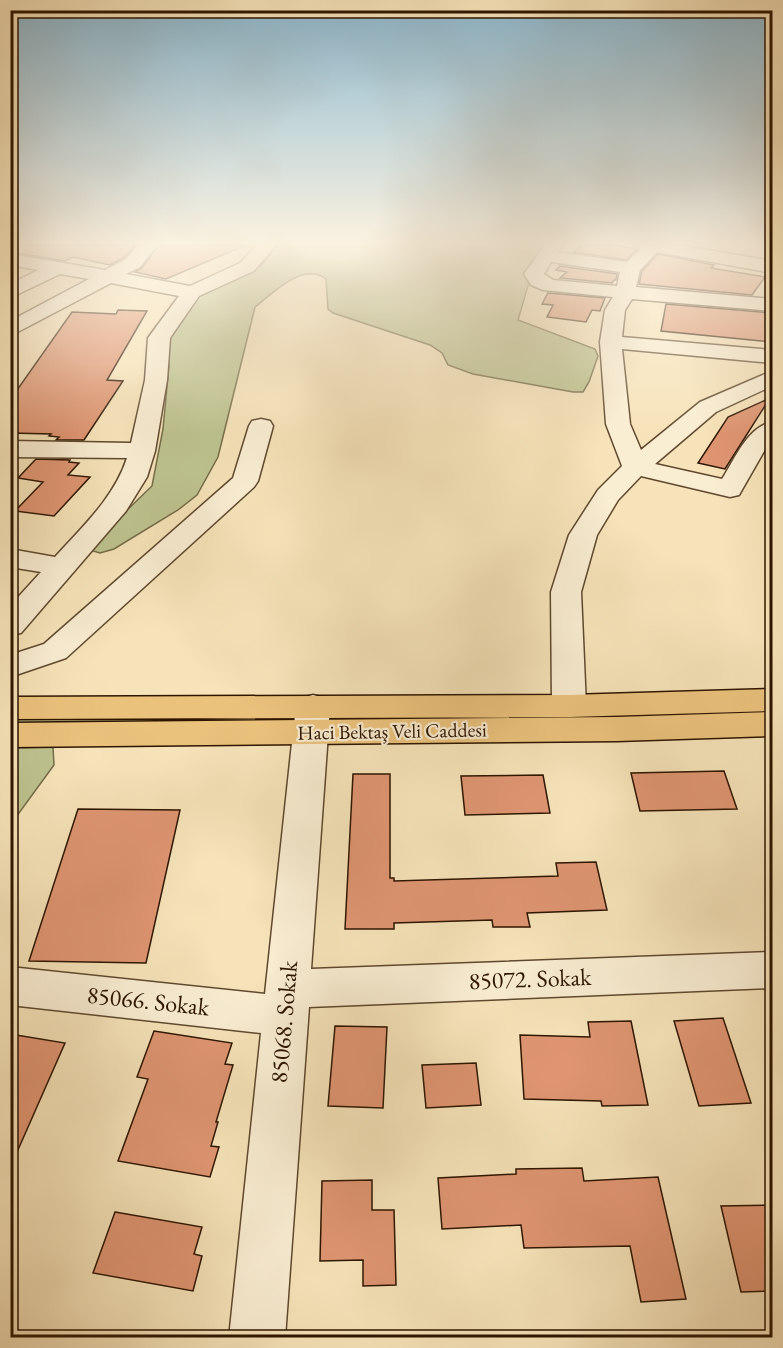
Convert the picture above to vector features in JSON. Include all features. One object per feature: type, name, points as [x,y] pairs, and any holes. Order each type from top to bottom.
[{"type":"main road","name":"Haci Bektaş Veli Caddesi","points":[[10,735],[569,706],[772,700]]},
{"type":"main road","name":"Haci Bektaş Veli Caddesi","points":[[10,708],[617,729],[772,724]]},
{"type":"street","points":[[10,330],[50,308]]},
{"type":"street","points":[[10,626],[116,505],[134,477],[142,451],[156,380],[159,338],[181,308]]},
{"type":"street","points":[[616,308],[611,342],[618,424],[635,466]]},
{"type":"street","points":[[611,342],[772,356]]},
{"type":"street","points":[[569,706],[566,592],[583,535],[608,496],[635,466],[708,407],[772,378]]},
{"type":"street","points":[[10,667],[55,651],[245,481],[261,426]]},
{"type":"street","points":[[635,466],[730,489],[757,442],[772,429]]},
{"type":"street","points":[[10,449],[142,451]]},
{"type":"street","points":[[10,558],[61,567]]},
{"type":"street","name":"85068. Sokak","points":[[257,1338],[312,719]]},
{"type":"street","name":"85072. Sokak","points":[[286,1002],[772,970]]},
{"type":"street","name":"85066. Sokak","points":[[10,986],[286,1002]]},
{"type":"green space","points":[[185,308],[255,308],[218,457],[197,495],[178,510],[114,549],[100,553],[93,551],[91,545],[152,486],[163,429],[169,365],[160,341]]},
{"type":"green space","points":[[522,308],[518,320],[595,349],[598,356],[583,392],[573,392],[473,374],[448,365],[442,353],[430,345],[333,313],[328,309]]},
{"type":"green space","points":[[772,710],[772,717],[614,723],[335,721],[332,718],[333,716],[611,716]]},
{"type":"green space","points":[[291,716],[294,719],[292,723],[11,725],[10,718]]},
{"type":"green space","points":[[53,747],[54,765],[11,824],[11,748]]},
{"type":"building","points":[[552,308],[601,308],[600,311],[592,310],[586,322],[547,317]]},
{"type":"building","points":[[665,308],[712,308],[772,313],[772,342],[661,331]]},
{"type":"building","points":[[118,310],[147,311],[107,380],[123,381],[84,440],[56,440],[59,437],[49,436],[51,434],[10,433],[10,400],[72,312],[116,314]]},
{"type":"building","points":[[770,398],[725,469],[698,463],[728,417]]},
{"type":"building","points":[[36,459],[70,460],[69,462],[79,463],[68,475],[90,477],[54,516],[15,511],[43,482],[18,478]]},
{"type":"building","points":[[724,771],[737,809],[640,811],[631,773]]},
{"type":"building","points":[[353,774],[390,774],[390,878],[394,878],[394,881],[558,876],[556,863],[596,862],[607,910],[527,913],[530,927],[493,927],[492,920],[394,923],[394,929],[345,929]]},
{"type":"building","points":[[543,775],[550,813],[465,815],[461,776]]},
{"type":"building","points":[[78,809],[180,810],[146,963],[29,961]]},
{"type":"building","points":[[723,1018],[751,1103],[699,1106],[674,1021]]},
{"type":"building","points":[[631,1021],[648,1105],[602,1106],[601,1101],[524,1099],[520,1035],[590,1037],[588,1022]]},
{"type":"building","points":[[335,1026],[387,1027],[383,1108],[328,1106]]},
{"type":"building","points":[[154,1031],[232,1043],[225,1064],[233,1065],[211,1146],[219,1147],[210,1177],[118,1161],[148,1079],[137,1077]]},
{"type":"building","points":[[10,1034],[65,1043],[10,1168]]},
{"type":"building","points":[[476,1063],[481,1105],[426,1108],[422,1065]]},
{"type":"building","points":[[582,1168],[584,1181],[658,1177],[686,1299],[641,1302],[630,1246],[524,1248],[521,1225],[442,1229],[438,1178],[516,1174],[516,1169]]},
{"type":"building","points":[[372,1180],[372,1210],[394,1210],[396,1285],[363,1286],[363,1260],[320,1261],[322,1181]]},
{"type":"building","points":[[772,1205],[772,1291],[741,1292],[721,1206]]},
{"type":"building","points":[[115,1212],[202,1227],[194,1254],[202,1256],[193,1291],[93,1273]]}]
